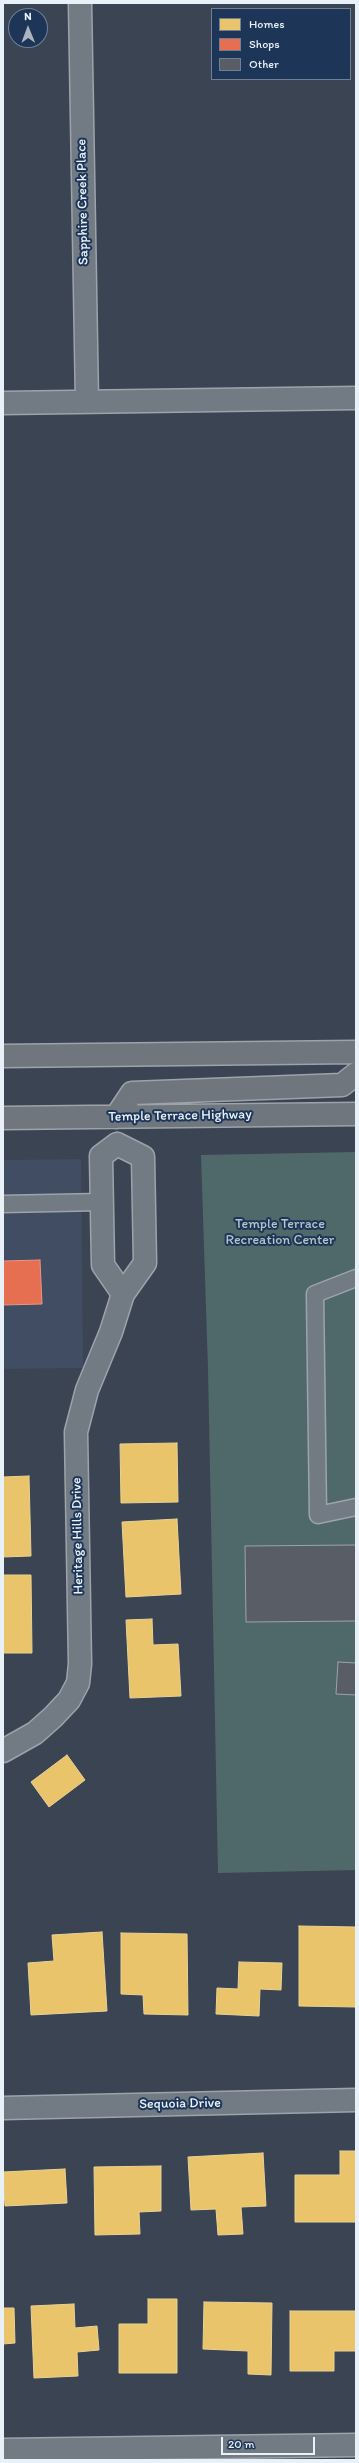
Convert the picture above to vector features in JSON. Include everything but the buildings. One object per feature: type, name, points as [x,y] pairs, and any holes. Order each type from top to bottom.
[{"type":"main road","points":[[3,1056],[356,1052]]},
{"type":"main road","points":[[116,1117],[132,1093],[342,1085],[356,1074]]},
{"type":"main road","name":"Temple Terrace Highway","points":[[3,1118],[356,1114]]},
{"type":"street","name":"Sapphire Creek Place","points":[[80,3],[87,402]]},
{"type":"street","points":[[3,403],[356,398]]},
{"type":"street","points":[[116,1117],[117,1144],[101,1156],[103,1265],[123,1294]]},
{"type":"street","name":"Heritage Hills Drive","points":[[3,1751],[35,1733],[53,1717],[69,1700],[78,1683],[80,1664],[76,1432],[87,1390],[111,1332],[123,1294],[145,1263],[142,1157],[117,1144]]},
{"type":"street","name":"Sequoia Drive","points":[[3,2108],[356,2100]]},
{"type":"street","points":[[3,2450],[356,2445]]},
{"type":"lane","points":[[3,1204],[102,1202]]},
{"type":"lane","points":[[356,1278],[315,1294],[318,1515],[356,1507]]},
{"type":"shaded area","points":[[81,1159],[83,1368],[3,1369],[3,1160]]},
{"type":"green space","name":"Temple Terrace Recreation Center","points":[[356,1152],[356,1870],[218,1873],[208,1369],[201,1155]]}]
